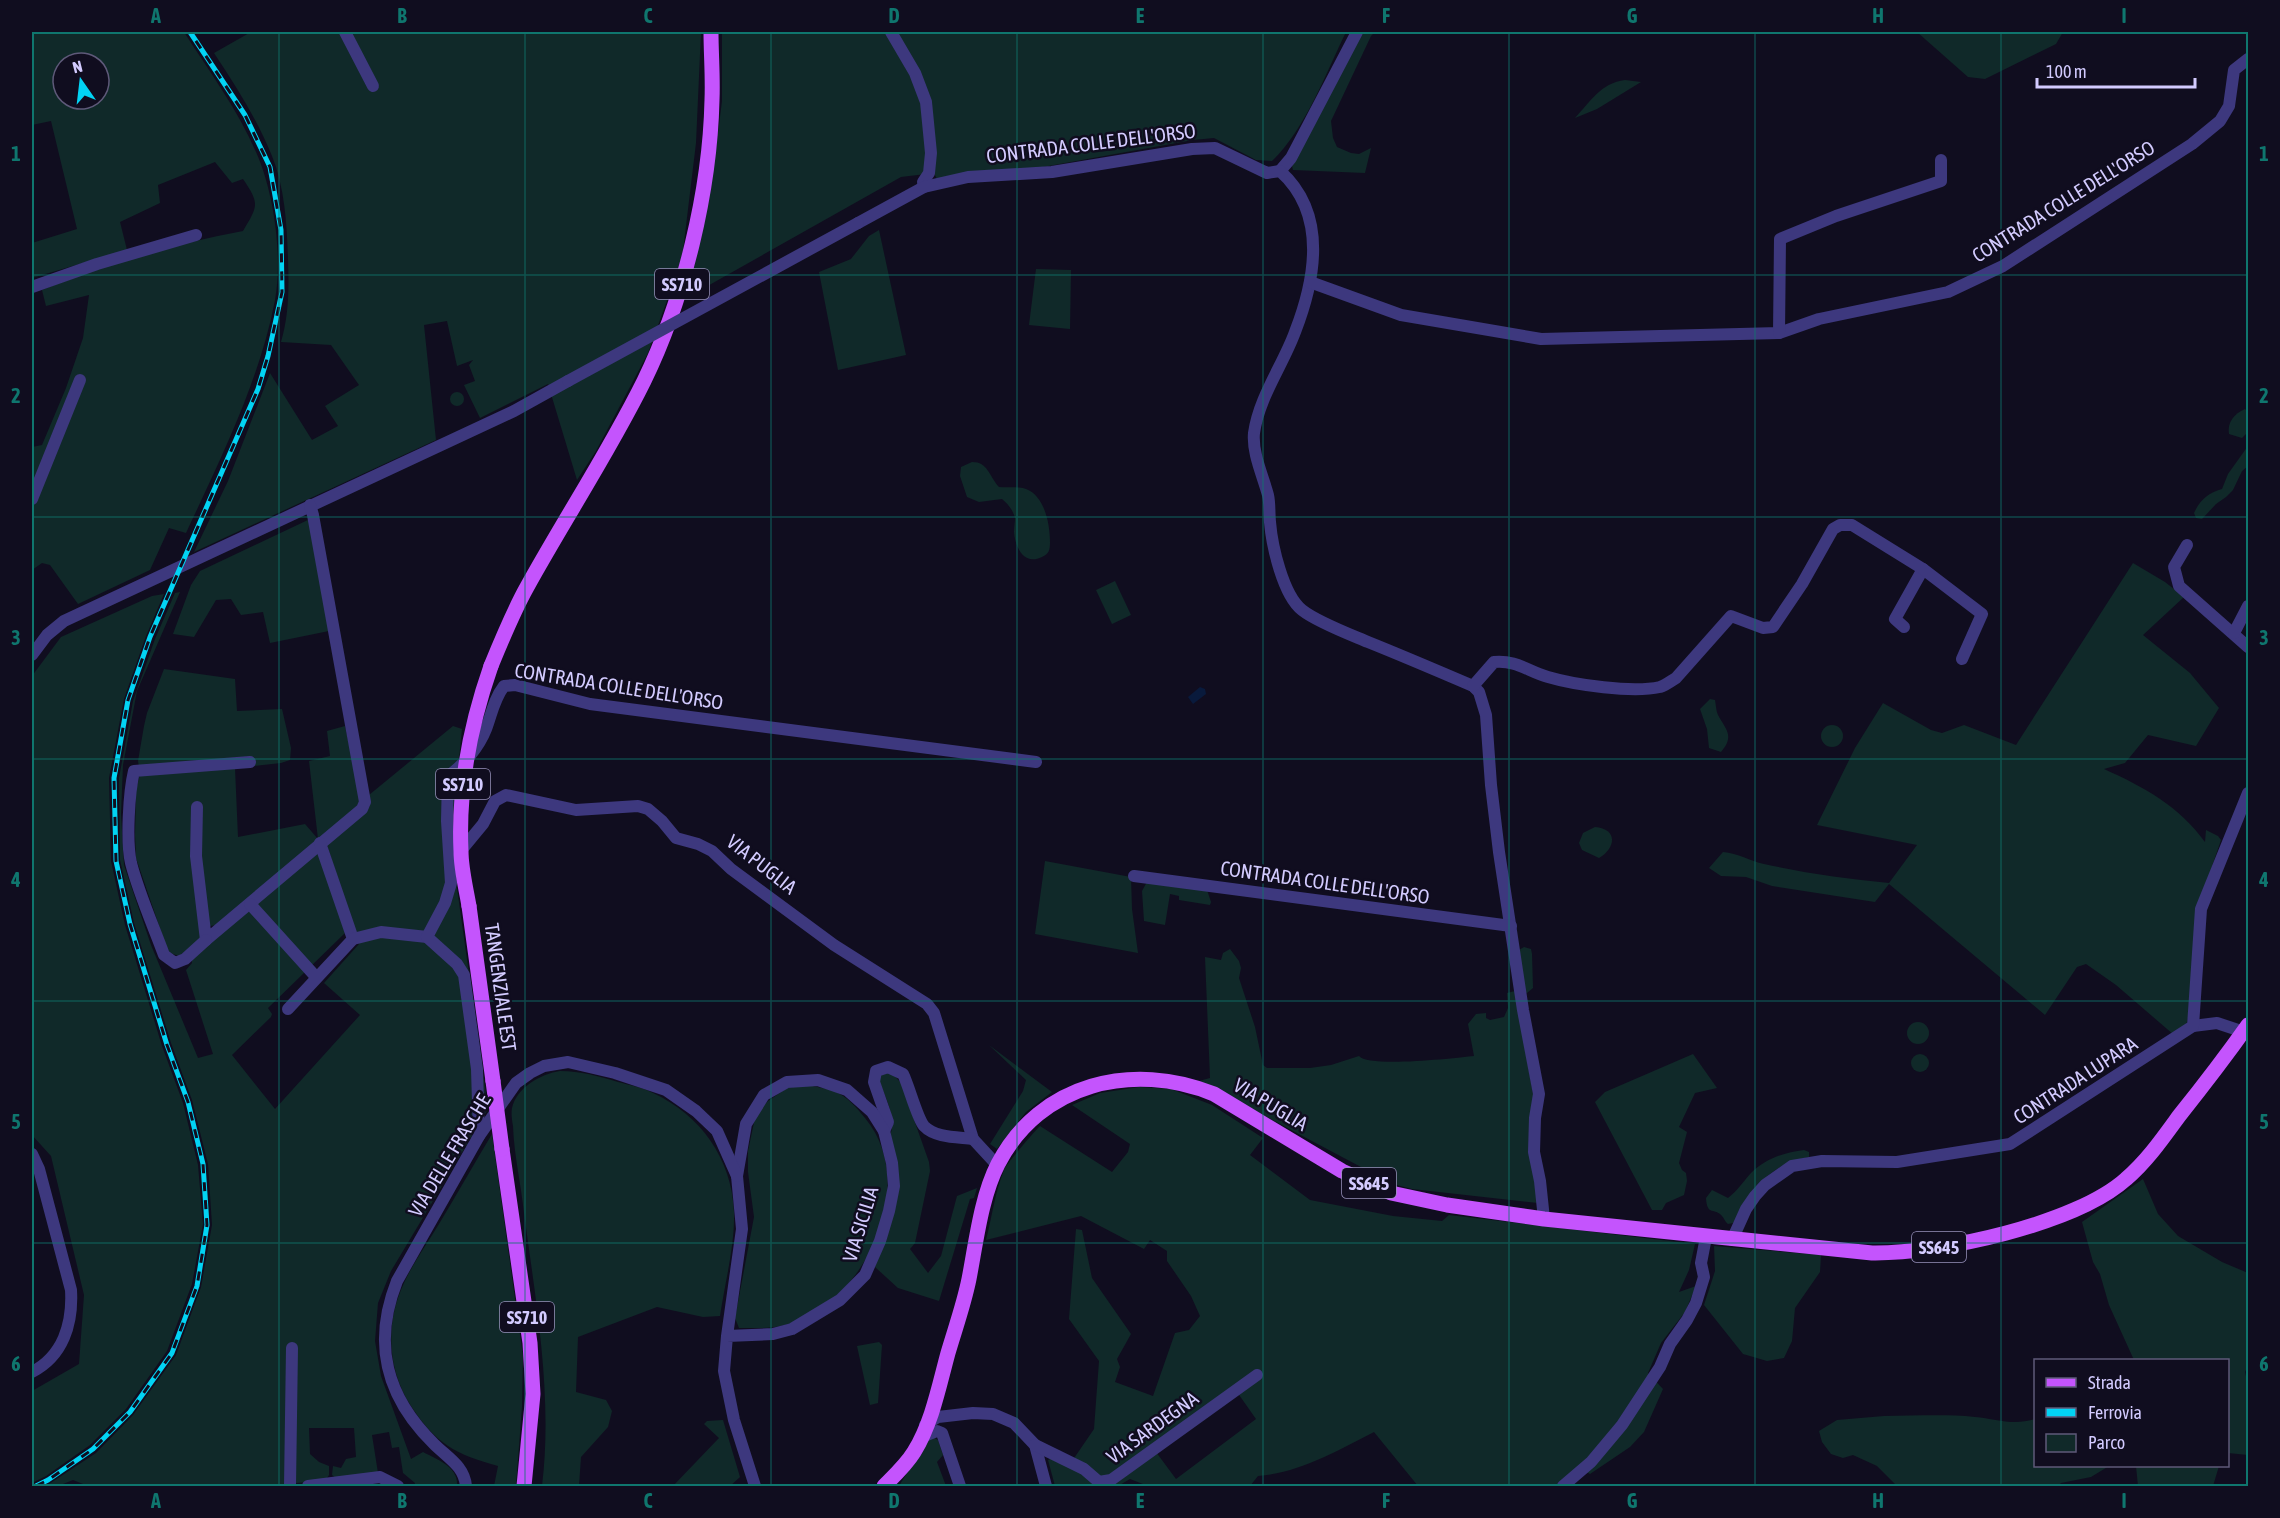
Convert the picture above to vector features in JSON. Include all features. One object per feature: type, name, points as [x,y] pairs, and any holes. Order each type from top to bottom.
[{"type":"main road","name":"TANGENZIALE EST","points":[[524,1486],[533,1394],[530,1342],[461,853],[465,763],[476,708],[491,666],[527,587],[571,514],[644,381],[674,309],[685,275],[708,154],[712,101],[711,32]]},
{"type":"main road","name":"SS645","points":[[1545,1219],[1732,1240],[1899,1254],[2001,1234],[2088,1205],[2117,1186],[2147,1158],[2246,1029]]},
{"type":"main road","name":"VIA PUGLIA","points":[[889,1482],[906,1464],[925,1430],[969,1281],[991,1183],[998,1166],[1008,1149],[1031,1121],[1053,1104],[1094,1085],[1121,1079],[1149,1078],[1184,1083],[1214,1094],[1342,1171],[1391,1193],[1447,1205],[1545,1219]]},
{"type":"main road","name":"VIA PUGLIA","points":[[889,1482],[920,1423],[960,1279],[975,1247]]},
{"type":"street","points":[[345,32],[372,86]]},
{"type":"street","points":[[891,32],[915,73],[926,102],[931,153],[929,173],[923,182],[924,187]]},
{"type":"street","points":[[1357,32],[1291,158],[1280,171],[1293,183],[1304,203],[1313,228],[1313,254],[1310,282],[1296,331],[1264,402],[1254,434],[1268,497],[1272,544],[1287,588],[1301,610],[1345,632],[1473,686],[1479,692],[1486,715],[1491,785],[1523,1010],[1539,1094],[1534,1118],[1534,1152],[1545,1219]]},
{"type":"street","name":"CONTRADA COLLE DELL'ORSO","points":[[1310,282],[1401,315],[1541,339],[1779,333],[1819,319],[1948,292],[2003,266],[2192,144],[2220,121],[2229,106],[2234,70],[2248,59]]},
{"type":"street","name":"CONTRADA COLLE DELL'ORSO","points":[[32,655],[47,635],[64,621],[514,411],[924,187],[968,177],[1052,172],[1192,149],[1215,148],[1267,173],[1280,171]]},
{"type":"street","points":[[1779,333],[1780,239],[1836,216],[1941,181],[1941,160]]},
{"type":"street","points":[[32,287],[97,264],[196,235]]},
{"type":"street","points":[[32,499],[80,380]]},
{"type":"street","points":[[250,762],[134,771],[129,822],[131,861],[164,955],[175,963],[185,959],[250,904],[362,809],[365,802],[314,515],[310,505]]},
{"type":"street","points":[[1473,686],[1494,662],[1508,661],[1548,677],[1585,685],[1627,688],[1658,687],[1666,684],[1676,678],[1731,616],[1763,628],[1773,627],[1802,584],[1833,530],[1840,525],[1852,525],[1923,569],[1982,614],[1962,659]]},
{"type":"street","points":[[2187,545],[2174,567],[2179,586],[2248,646]]},
{"type":"street","points":[[1904,627],[1895,619],[1923,569]]},
{"type":"street","points":[[2234,633],[2248,606]]},
{"type":"street","name":"CONTRADA COLLE DELL'ORSO","points":[[427,937],[445,903],[451,883],[447,821],[448,776],[459,768],[477,746],[486,729],[497,695],[504,686],[515,685],[591,704],[1036,762]]},
{"type":"street","points":[[2246,1029],[2217,1023],[2193,1026],[2202,909],[2248,793]]},
{"type":"street","name":"VIA PUGLIA","points":[[450,864],[483,824],[495,801],[506,795],[576,810],[638,806],[648,809],[676,838],[698,844],[712,851],[731,869],[834,945],[927,1004],[934,1013],[973,1139],[998,1166]]},
{"type":"street","points":[[197,807],[196,856],[206,940]]},
{"type":"street","points":[[321,843],[352,939]]},
{"type":"street","name":"CONTRADA COLLE DELL'ORSO","points":[[1134,876],[1511,926]]},
{"type":"street","points":[[250,904],[316,977]]},
{"type":"street","points":[[288,1009],[352,939],[381,932],[427,937],[457,964],[464,975],[477,1069],[479,1137]]},
{"type":"street","name":"CONTRADA LUPARA","points":[[1732,1240],[1746,1209],[1755,1196],[1765,1185],[1792,1166],[1821,1161],[1897,1162],[2010,1144],[2193,1026]]},
{"type":"street","name":"VIA DELLE FRASCHE","points":[[466,1486],[465,1476],[458,1465],[436,1447],[416,1424],[396,1395],[388,1372],[384,1349],[384,1329],[388,1303],[397,1281],[479,1137],[516,1083],[544,1066],[568,1062],[615,1073],[666,1090],[696,1111],[717,1131],[737,1176]]},
{"type":"street","points":[[884,1131],[888,1122],[874,1082],[876,1071],[888,1067],[903,1074],[923,1126],[944,1136],[973,1139]]},
{"type":"street","name":"VIA SICILIA","points":[[727,1336],[773,1334],[792,1329],[840,1300],[865,1275],[880,1241],[889,1211],[894,1186],[892,1163],[884,1131],[872,1112],[847,1090],[818,1080],[787,1083],[764,1095],[746,1124],[737,1176],[742,1229],[727,1336],[724,1371],[734,1420],[755,1486]]},
{"type":"street","points":[[32,1154],[39,1169],[68,1279],[72,1306],[70,1323],[63,1340],[44,1366],[32,1372]]},
{"type":"street","points":[[1563,1486],[1591,1462],[1622,1425],[1660,1367],[1670,1344],[1687,1320],[1696,1303],[1704,1277],[1701,1263],[1706,1237]]},
{"type":"street","points":[[290,1486],[292,1348]]},
{"type":"street","name":"VIA SARDEGNA","points":[[909,1447],[919,1431],[954,1415],[993,1414],[1014,1423],[1035,1445],[1084,1469],[1100,1482],[1112,1480],[1257,1375]]},
{"type":"street","points":[[937,1392],[937,1410],[954,1415]]},
{"type":"street","points":[[925,1430],[942,1433],[960,1486]]},
{"type":"street","name":"VIA SARDEGNA","points":[[1035,1445],[1046,1486]]},
{"type":"street","points":[[308,1486],[380,1477],[398,1486]]},
{"type":"green space","points":[[32,32],[184,32],[232,106],[256,152],[268,186],[277,245],[275,300],[260,360],[238,419],[186,533],[169,528],[150,570],[78,604],[50,565],[42,563],[32,570],[32,447],[42,445],[66,388],[83,338],[89,295],[46,306],[42,290],[141,255],[243,231],[252,216],[255,205],[252,194],[243,179],[232,183],[215,162],[158,185],[160,203],[120,222],[127,250],[32,278],[32,243],[77,229],[51,121],[32,125]]},
{"type":"green space","points":[[251,32],[701,32],[696,143],[682,259],[648,353],[596,451],[577,480],[548,384],[480,418],[464,385],[475,381],[469,365],[473,360],[457,366],[447,321],[424,325],[436,440],[194,552],[228,481],[270,373],[312,440],[338,426],[325,406],[359,385],[331,345],[281,342],[287,312],[288,247],[280,181],[260,129],[214,53]]},
{"type":"green space","points":[[722,32],[1346,32],[1305,117],[1295,134],[1272,161],[1256,160],[1214,138],[1043,167],[937,179],[934,173],[901,177],[688,297],[714,164],[722,101]]},
{"type":"green space","points":[[1360,32],[1375,32],[1371,36],[1331,121],[1333,138],[1337,147],[1359,154],[1371,148],[1365,173],[1293,170],[1292,166]]},
{"type":"green space","points":[[1917,32],[2063,32],[2056,44],[1985,79],[1968,77]]},
{"type":"green space","points":[[1625,80],[1641,82],[1597,109],[1575,118],[1603,89]]},
{"type":"green space","points":[[879,230],[906,355],[838,370],[819,272],[851,259],[869,236]]},
{"type":"green space","points":[[1036,269],[1071,270],[1070,329],[1029,325]]},
{"type":"green space","points":[[454,392],[460,392],[464,399],[460,406],[454,406],[450,402],[450,396]]},
{"type":"green space","points":[[2245,409],[2248,412],[2248,432],[2242,438],[2229,434],[2232,419]]},
{"type":"green space","points":[[2248,446],[2248,466],[2242,471],[2233,490],[2202,519],[2196,518],[2194,513],[2199,504],[2209,495],[2222,489],[2228,474]]},
{"type":"green space","points":[[972,462],[982,464],[999,487],[1023,488],[1038,498],[1045,512],[1050,535],[1050,547],[1046,555],[1036,559],[1025,557],[1015,538],[1014,515],[1002,499],[979,502],[967,497],[960,476],[961,467]]},
{"type":"green space","points":[[310,519],[329,631],[270,643],[263,612],[241,615],[231,599],[216,600],[194,637],[173,634],[191,585],[200,571]]},
{"type":"green space","points":[[2133,563],[2165,582],[2184,597],[2143,635],[2190,673],[2219,708],[2196,746],[2148,735],[2125,763],[2104,769],[2160,799],[2184,818],[2205,842],[2206,830],[2221,840],[2207,881],[2189,1015],[2186,1025],[2174,1035],[2116,985],[2086,964],[2077,967],[2045,1015],[1889,884],[1875,902],[1772,886],[1746,877],[1721,876],[1709,868],[1723,852],[1795,870],[1889,883],[1917,845],[1817,825],[1855,748],[1883,703],[1931,730],[1942,733],[1964,725],[2016,745]]},
{"type":"green space","points":[[1115,581],[1131,615],[1112,624],[1096,590]]},
{"type":"green space","points":[[180,592],[137,691],[123,765],[121,814],[124,865],[151,945],[198,1058],[213,1054],[186,970],[192,963],[192,958],[320,849],[345,933],[268,1008],[272,1014],[271,1017],[232,1055],[275,1109],[360,1015],[324,983],[359,944],[326,842],[370,806],[369,795],[453,726],[462,729],[454,809],[456,881],[488,1109],[391,1271],[378,1303],[375,1341],[381,1376],[411,1459],[423,1452],[441,1461],[455,1474],[457,1486],[414,1486],[415,1483],[403,1473],[399,1447],[392,1448],[389,1432],[372,1435],[378,1473],[337,1479],[332,1475],[333,1466],[341,1468],[346,1459],[356,1457],[354,1428],[309,1428],[310,1454],[319,1462],[329,1466],[329,1475],[325,1481],[253,1486],[88,1486],[73,1480],[58,1486],[46,1486],[96,1453],[133,1415],[176,1355],[201,1287],[212,1225],[208,1164],[192,1100],[171,1043],[134,923],[120,860],[119,778],[133,701],[155,639],[175,593]]},
{"type":"green space","points":[[164,594],[146,636],[124,699],[109,778],[111,861],[125,925],[162,1046],[183,1103],[198,1165],[203,1224],[192,1284],[167,1351],[126,1409],[90,1445],[46,1476],[32,1483],[32,1391],[79,1364],[84,1295],[51,1156],[32,1135],[32,676],[61,637],[152,596]]},
{"type":"green space","points":[[164,669],[235,679],[237,711],[282,709],[291,748],[290,760],[235,768],[238,837],[305,824],[318,839],[309,761],[330,756],[327,731],[345,726],[361,799],[359,807],[217,925],[210,926],[200,940],[179,956],[170,953],[167,949],[136,858],[136,790],[140,774],[138,761],[147,713]]},
{"type":"green space","points":[[1710,699],[1715,700],[1717,713],[1728,733],[1728,742],[1721,752],[1709,748],[1707,729],[1700,709]]},
{"type":"green space","points":[[1832,725],[1840,728],[1843,736],[1840,744],[1832,747],[1824,744],[1821,736],[1824,728]]},
{"type":"green space","points":[[1595,827],[1608,831],[1612,840],[1609,849],[1599,858],[1582,850],[1579,843],[1583,833]]},
{"type":"green space","points":[[1045,861],[1131,877],[1132,909],[1138,953],[1035,934]]},
{"type":"green space","points":[[1148,880],[1207,890],[1210,905],[1179,900],[1179,896],[1170,894],[1165,925],[1144,921],[1142,891]]},
{"type":"green space","points":[[1524,947],[1531,949],[1532,954],[1533,988],[1527,993],[1524,992],[1519,950]]},
{"type":"green space","points":[[1230,949],[1239,961],[1241,968],[1239,978],[1255,1027],[1263,1065],[1267,1068],[1310,1068],[1331,1065],[1359,1056],[1366,1060],[1394,1062],[1474,1056],[1468,1024],[1476,1014],[1486,1013],[1486,1018],[1490,1020],[1504,1017],[1508,1008],[1507,993],[1515,991],[1533,1094],[1534,1176],[1538,1203],[1412,1189],[1393,1184],[1199,1081],[1210,1078],[1205,957],[1221,960],[1223,953]]},
{"type":"green space","points":[[1918,1022],[1926,1025],[1929,1033],[1926,1041],[1918,1044],[1910,1041],[1907,1033],[1910,1025]]},
{"type":"green space","points":[[989,1045],[1052,1092],[1026,1112],[997,1149],[990,1144],[1023,1091],[1026,1080]]},
{"type":"green space","points":[[1693,1054],[1717,1088],[1695,1093],[1679,1127],[1687,1132],[1679,1163],[1686,1173],[1684,1195],[1666,1203],[1662,1210],[1652,1210],[1595,1102],[1605,1092]]},
{"type":"green space","points":[[1916,1054],[1924,1054],[1929,1059],[1927,1070],[1916,1072],[1911,1067],[1911,1059]]},
{"type":"green space","points":[[560,1071],[589,1074],[644,1089],[670,1102],[685,1113],[699,1126],[720,1156],[732,1192],[734,1212],[731,1251],[720,1316],[703,1317],[657,1307],[578,1337],[576,1392],[606,1400],[612,1411],[608,1427],[581,1457],[579,1486],[542,1486],[546,1418],[542,1350],[512,1115],[515,1101],[524,1088],[538,1078]]},
{"type":"green space","points":[[891,1072],[901,1083],[929,1162],[930,1171],[915,1243],[910,1249],[928,1273],[941,1256],[957,1196],[977,1188],[974,1198],[970,1199],[939,1301],[898,1288],[875,1267],[895,1206],[890,1136],[891,1114],[878,1078],[883,1073]]},
{"type":"green space","points":[[807,1085],[839,1093],[865,1118],[881,1145],[887,1176],[885,1207],[876,1239],[860,1268],[839,1293],[814,1313],[785,1325],[768,1328],[739,1328],[735,1318],[754,1217],[748,1172],[748,1151],[756,1113],[768,1101],[787,1088]]},
{"type":"green space","points":[[1139,1087],[1171,1089],[1212,1105],[1263,1138],[1250,1155],[1310,1200],[1393,1216],[1442,1221],[1449,1215],[1695,1244],[1689,1270],[1679,1292],[1696,1286],[1685,1312],[1661,1343],[1648,1373],[1663,1389],[1644,1432],[1630,1447],[1590,1474],[1578,1467],[1556,1486],[1418,1486],[1374,1432],[1303,1466],[1258,1476],[1250,1486],[1148,1486],[1130,1479],[1118,1486],[1055,1486],[1048,1460],[1052,1458],[1068,1467],[1094,1429],[1099,1361],[1069,1319],[1076,1229],[1082,1230],[1092,1278],[1131,1334],[1117,1359],[1120,1367],[1115,1382],[1153,1396],[1175,1333],[1189,1330],[1200,1316],[1191,1296],[1167,1261],[1167,1251],[1150,1240],[1144,1249],[1081,1216],[986,1240],[1004,1170],[1040,1126],[1112,1172],[1128,1152],[1130,1144],[1072,1105],[1100,1093]],"holes":[[[1237,1392],[1256,1419],[1176,1479],[1156,1452]]]},
{"type":"green space","points":[[492,1134],[523,1356],[516,1486],[494,1486],[498,1466],[458,1452],[429,1430],[403,1392],[397,1377],[391,1346],[394,1314],[404,1283]]},
{"type":"green space","points":[[1804,1150],[1809,1152],[1809,1157],[1782,1166],[1763,1180],[1733,1223],[1728,1224],[1719,1213],[1708,1208],[1706,1198],[1712,1190],[1728,1198],[1751,1173],[1769,1160],[1790,1152]]},
{"type":"green space","points":[[2143,1179],[2158,1214],[2178,1236],[2222,1262],[2248,1273],[2248,1365],[2245,1372],[2248,1385],[2248,1455],[2229,1453],[2229,1359],[2134,1359],[2109,1305],[2100,1274],[2093,1262],[2082,1222]]},
{"type":"green space","points":[[1714,1246],[1821,1255],[1820,1272],[1795,1308],[1792,1341],[1784,1358],[1767,1361],[1743,1354],[1704,1305],[1715,1271]]},
{"type":"green space","points":[[879,1342],[882,1345],[878,1403],[870,1405],[857,1346]]},
{"type":"green space","points":[[1941,1415],[2012,1422],[2034,1419],[2034,1467],[2107,1467],[2091,1477],[2061,1483],[2058,1486],[1897,1486],[1877,1466],[1853,1455],[1843,1458],[1831,1454],[1822,1442],[1819,1431],[1837,1420]]},
{"type":"green space","points":[[723,1420],[740,1477],[730,1486],[673,1486],[719,1438],[704,1424],[707,1421]]},
{"type":"green space","points":[[933,1437],[938,1440],[943,1455],[937,1462],[946,1486],[899,1486],[928,1438]]},
{"type":"green space","points":[[2136,1467],[2219,1467],[2213,1486],[2138,1486]]},
{"type":"water","points":[[1200,687],[1205,689],[1206,694],[1193,704],[1188,697]]},
{"type":"railway","points":[[36,1486],[93,1449],[130,1412],[172,1353],[197,1286],[207,1225],[203,1164],[188,1102],[167,1045],[130,924],[116,861],[114,778],[128,700],[150,637],[258,389],[282,292],[281,230],[270,167],[245,115],[190,32]]}]
